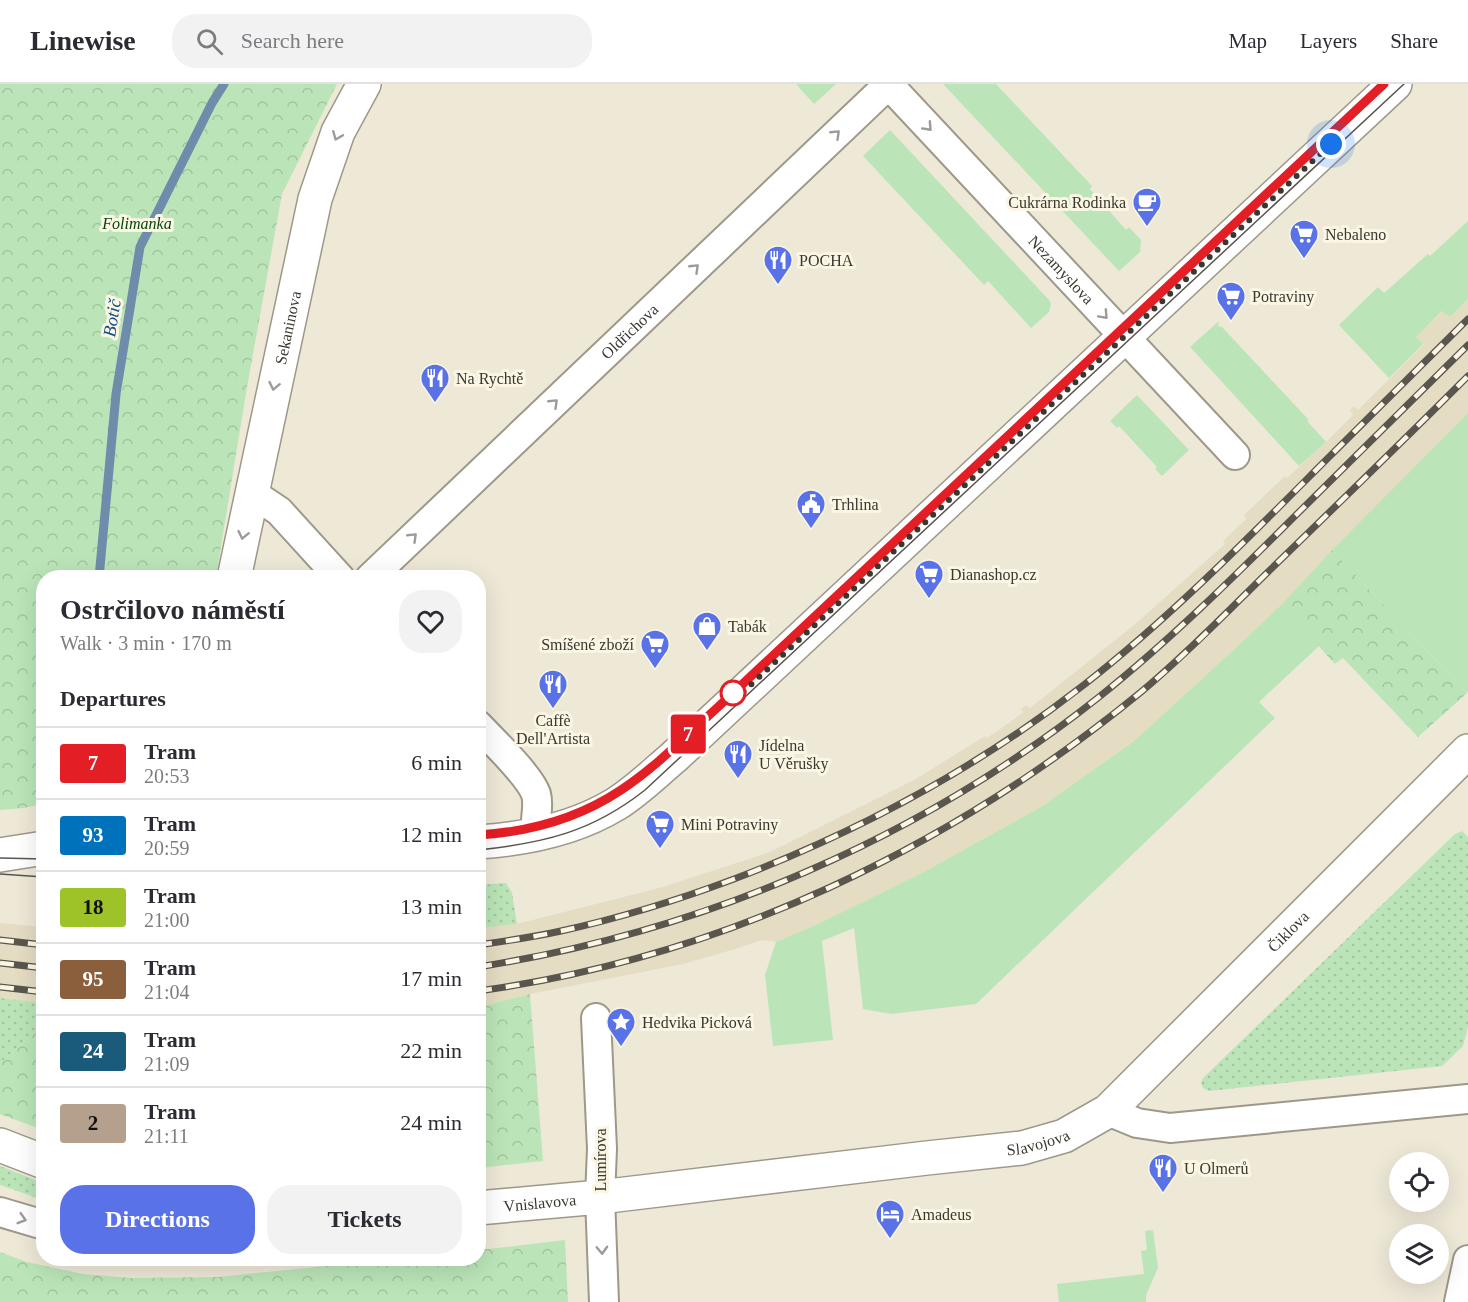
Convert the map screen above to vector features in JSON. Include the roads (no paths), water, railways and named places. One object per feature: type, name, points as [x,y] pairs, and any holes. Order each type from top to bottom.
[{"type":"main road","name":"Sekaninova","points":[[236,570],[315,199],[338,132],[364,84]]},
{"type":"main road","points":[[486,841],[537,835],[567,826],[616,804],[640,786],[674,757],[1395,84]]},
{"type":"main road","name":"Čiklova","points":[[1108,1111],[1468,751]]},
{"type":"main road","points":[[0,855],[36,849]]},
{"type":"main road","points":[[0,866],[36,868]]},
{"type":"main road","name":"Slavojova","points":[[600,1197],[1022,1148],[1064,1136],[1108,1111]]},
{"type":"main road","points":[[0,1145],[36,1159]]},
{"type":"main road","name":"Vnislavova","points":[[486,1207],[600,1197]]},
{"type":"street","name":"Nezamyslova","points":[[888,84],[1235,455]]},
{"type":"street","name":"Oldřichova","points":[[378,570],[888,84]]},
{"type":"street","points":[[252,493],[279,511],[333,570]]},
{"type":"street","points":[[486,733],[514,763],[535,791],[538,804],[535,827],[537,835]]},
{"type":"street","name":"Lumírova","points":[[596,1018],[602,1149],[600,1197],[604,1302]]},
{"type":"street","points":[[1108,1111],[1137,1123],[1170,1128],[1468,1099]]},
{"type":"street","points":[[0,1212],[36,1223]]},
{"type":"street","points":[[1459,1302],[1468,1260]]},
{"type":"waterway","name":"Botič","points":[[100,570],[116,394],[140,247],[212,103],[224,84]]},
{"type":"tram line","points":[[486,834],[553,822],[589,808],[622,790],[652,768],[1384,84]]},
{"type":"tram line","name":"7","points":[[486,834],[515,831],[555,821],[607,799],[638,778],[718,707],[1384,84]]},
{"type":"tram line","points":[[486,849],[546,839],[586,826],[606,816],[645,790],[1404,84]]},
{"type":"tram line","points":[[0,858],[36,859]]},
{"type":"tram line","points":[[0,874],[36,876]]},
{"type":"railway","points":[[486,944],[541,935],[605,920],[734,879],[827,840],[961,770],[1045,714],[1149,631],[1239,547],[1468,319]]},
{"type":"railway","points":[[486,965],[562,951],[645,930],[727,903],[806,872],[883,835],[958,794],[1030,748],[1099,697],[1151,654],[1201,608],[1468,345]]},
{"type":"railway","points":[[486,990],[569,975],[658,952],[745,923],[830,887],[913,846],[992,799],[1068,748],[1158,677],[1207,632],[1468,376]]},
{"type":"railway","points":[[0,940],[36,944]]},
{"type":"railway","points":[[0,963],[36,967]]},
{"type":"railway","points":[[0,987],[36,991]]},
{"type":"place","name":"Cukrárna Rodinka","points":[[1147,228]]},
{"type":"place","name":"Nebaleno","points":[[1304,260]]},
{"type":"place","name":"POCHA","points":[[778,286]]},
{"type":"place","name":"Potraviny","points":[[1231,322]]},
{"type":"place","name":"Na Rychtě","points":[[435,404]]},
{"type":"place","name":"Trhlina","points":[[811,530]]},
{"type":"place","name":"Dianashop.cz","points":[[929,600]]},
{"type":"place","name":"Tabák","points":[[707,652]]},
{"type":"place","name":"Smíšené zboží","points":[[655,670]]},
{"type":"place","name":"Caffè Dell'Artista","points":[[553,710]]},
{"type":"place","name":"Jídelna U Věrušky","points":[[738,780]]},
{"type":"place","name":"Mini Potraviny","points":[[660,850]]},
{"type":"place","name":"Hedvika Picková","points":[[621,1048]]},
{"type":"place","name":"U Olmerů","points":[[1163,1194]]},
{"type":"place","name":"Amadeus","points":[[890,1240]]},
{"type":"park label","name":"Folimanka","points":[[137,223]]}]
